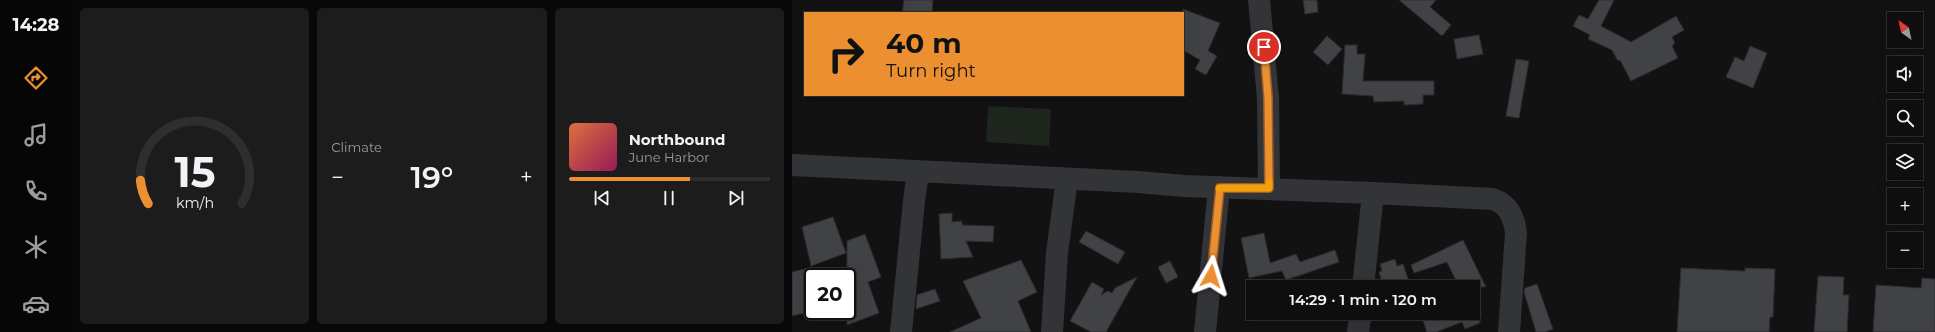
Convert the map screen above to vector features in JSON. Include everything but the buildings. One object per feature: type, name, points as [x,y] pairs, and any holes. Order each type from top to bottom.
[{"type":"street","points":[[1259,0],[1268,98],[1269,188]]},
{"type":"street","points":[[792,165],[1220,188],[1269,188],[1430,197],[1487,198],[1500,202],[1512,214],[1516,233],[1509,332]]},
{"type":"street","points":[[902,332],[918,172]]},
{"type":"street","points":[[1052,332],[1058,253],[1067,179]]},
{"type":"street","points":[[1205,332],[1220,188]]},
{"type":"street","points":[[1364,280],[1373,193]]},
{"type":"street","points":[[1358,332],[1360,320]]},
{"type":"shaded area","points":[[988,106],[1051,109],[1049,146],[986,142]]},
{"type":"slow traffic","points":[[1219,188],[1269,188],[1269,182]]},
{"type":"route","points":[[1211,276],[1220,188],[1269,188],[1268,98],[1264,47]]}]
